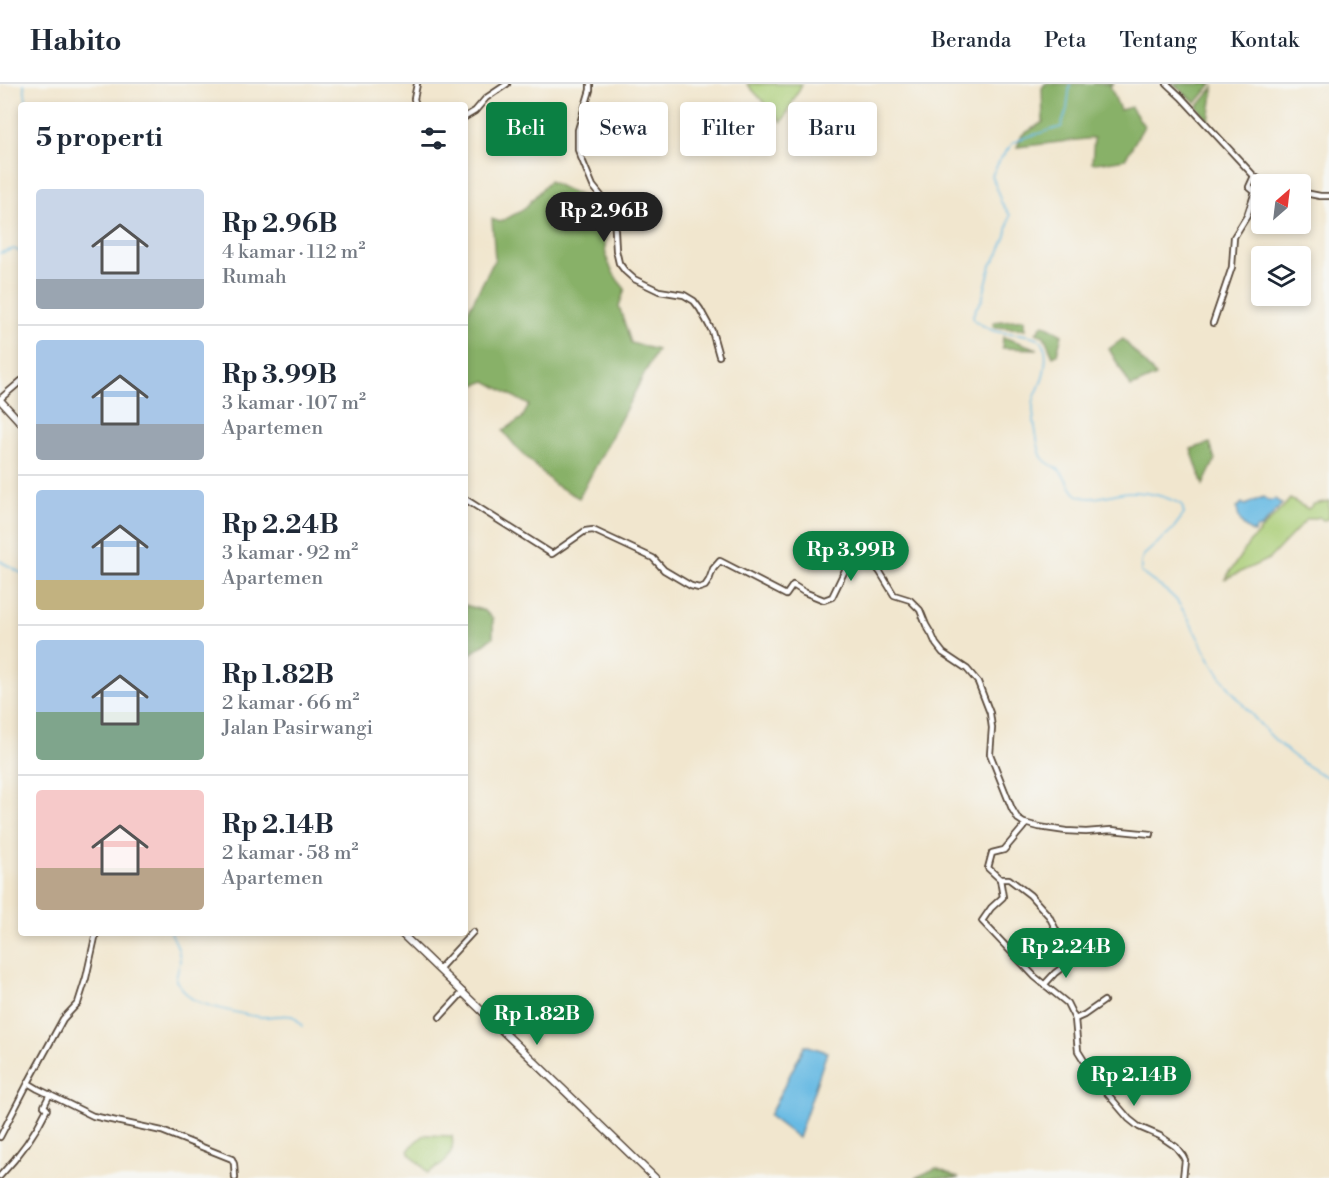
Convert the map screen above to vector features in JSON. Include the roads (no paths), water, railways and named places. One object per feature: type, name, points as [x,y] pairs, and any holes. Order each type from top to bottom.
[{"type":"street","points":[[415,102],[417,84]]},
{"type":"street","points":[[468,115],[486,98],[507,84]]},
{"type":"street","points":[[590,84],[578,130],[578,150],[593,186],[614,212],[619,263],[634,279],[659,291],[684,295],[694,301],[712,332],[719,356]]},
{"type":"street","points":[[1167,84],[1252,174]]},
{"type":"street","points":[[1311,194],[1329,196]]},
{"type":"street","points":[[1213,323],[1232,267],[1234,237],[1247,216],[1251,204]]},
{"type":"street","points":[[18,384],[0,399],[18,420]]},
{"type":"street","points":[[468,501],[552,554],[585,531],[593,530],[653,558],[664,570],[691,586],[699,588],[705,586],[713,568],[720,561],[786,595],[793,585],[824,600],[832,597],[851,560],[856,557],[866,558],[880,572],[894,595],[910,600],[920,610],[936,644],[943,653],[967,669],[978,682],[990,713],[992,728],[990,754],[1018,819],[1026,824],[1066,831],[1111,830],[1151,834]]},
{"type":"street","points":[[1026,824],[1004,850],[992,853],[988,868],[1000,879],[1003,897],[982,921],[1035,977],[1067,1003],[1075,1019],[1078,1051],[1088,1067],[1134,1123],[1176,1147],[1185,1160],[1183,1178]]},
{"type":"street","points":[[1000,879],[1009,879],[1030,895],[1049,916],[1056,930]]},
{"type":"street","points":[[439,969],[473,932]]},
{"type":"street","points":[[0,1137],[63,1019],[78,1003],[95,936]]},
{"type":"street","points":[[404,936],[655,1178]]},
{"type":"street","points":[[1044,984],[1075,958]]},
{"type":"street","points":[[440,1017],[463,992]]},
{"type":"street","points":[[1075,1019],[1104,1001]]},
{"type":"street","points":[[28,1083],[93,1116],[162,1131],[232,1159],[235,1178]]},
{"type":"street","points":[[0,1176],[36,1131],[47,1109],[44,1106],[50,1094]]},
{"type":"water","points":[[1263,497],[1269,501],[1275,499],[1282,504],[1254,533],[1241,523],[1237,508],[1242,503],[1245,505]]},
{"type":"water","points":[[805,1045],[827,1052],[798,1138],[769,1116]]},
{"type":"waterway","points":[[24,84],[28,102]]},
{"type":"waterway","points":[[1070,84],[1067,109],[1061,127],[1013,143],[1001,158],[992,175],[1001,202],[1010,215],[1006,236],[991,265],[982,300],[973,315],[974,320],[994,331],[1039,339],[1045,347],[1043,378],[1033,404],[1040,453],[1048,463],[1060,471],[1076,494],[1088,498],[1123,492],[1143,493],[1163,497],[1182,505],[1184,514],[1172,530],[1144,555],[1141,572],[1177,601],[1215,668],[1256,720],[1289,753],[1329,778]]},
{"type":"waterway","points":[[0,253],[14,249],[18,251]]},
{"type":"waterway","points":[[0,561],[18,571]]},
{"type":"waterway","points":[[172,936],[180,957],[176,981],[191,998],[215,1007],[249,1015],[292,1016],[302,1026]]}]
